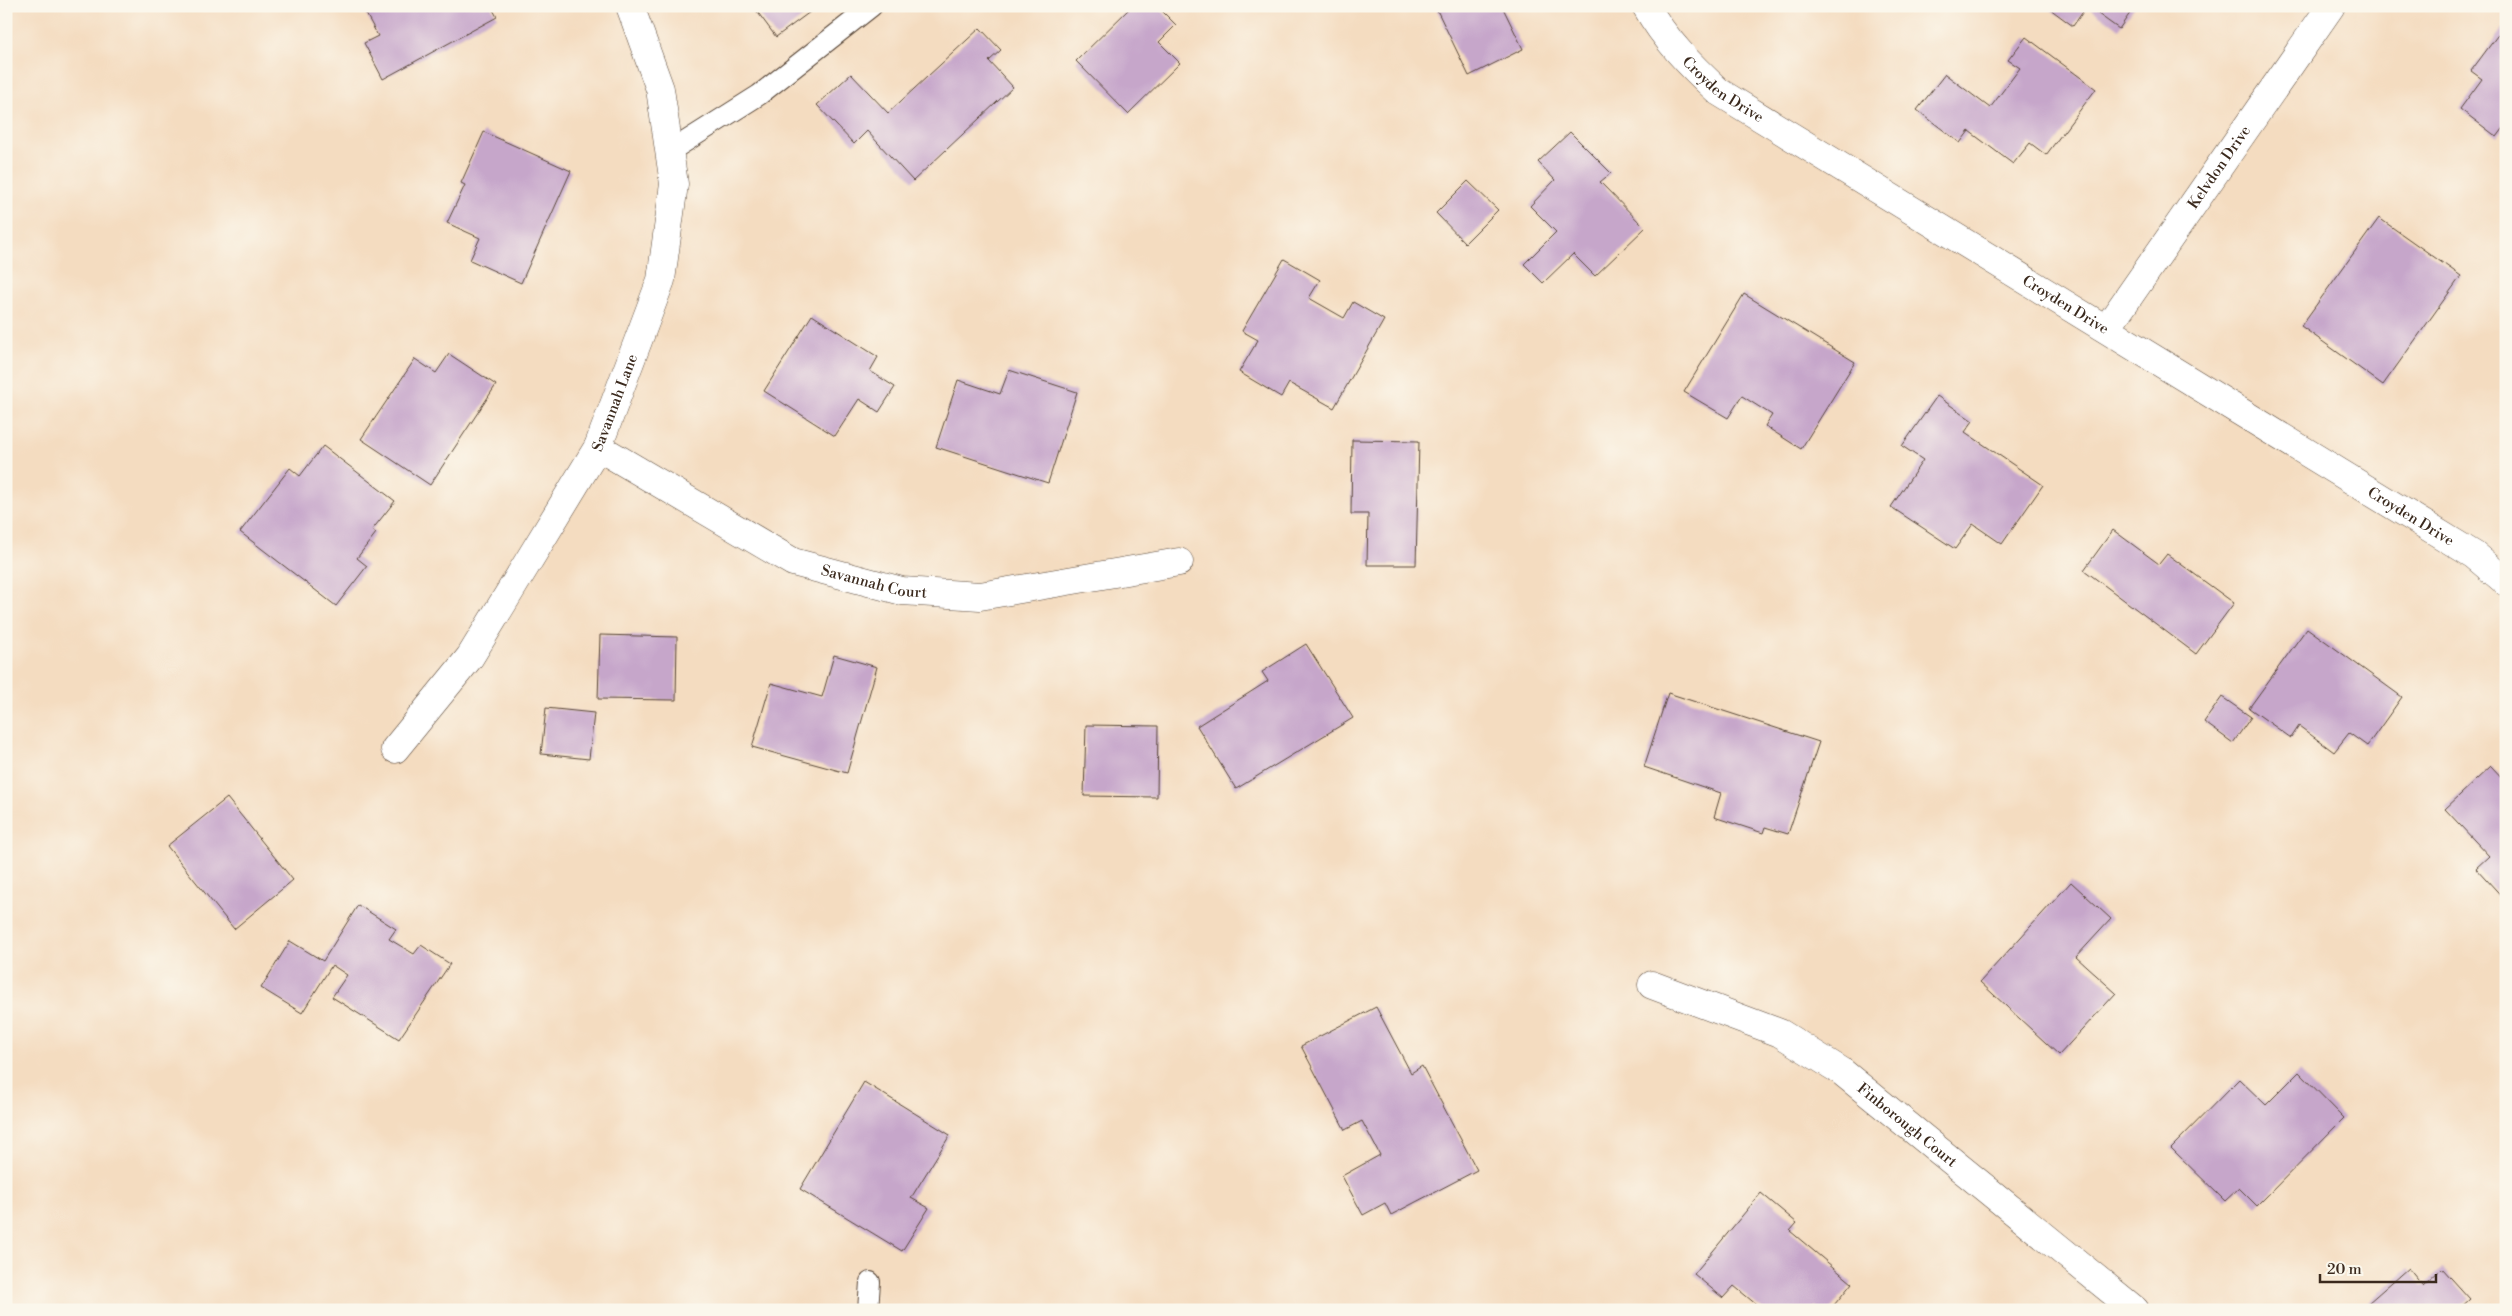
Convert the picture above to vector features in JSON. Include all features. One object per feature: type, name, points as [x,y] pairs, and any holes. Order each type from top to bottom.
[{"type":"street","name":"Savannah Lane","points":[[395,749],[470,657],[598,448],[661,280],[674,184],[660,89],[630,6]]},
{"type":"street","name":"Croyden Drive","points":[[1646,6],[1657,27],[1680,55],[1719,92],[2107,328],[2474,555],[2506,582]]},
{"type":"street","name":"Kelvdon Drive","points":[[2107,328],[2331,6]]},
{"type":"street","name":"Savannah Court","points":[[598,448],[793,562],[902,591],[980,596],[1179,562]]},
{"type":"street","name":"Finborough Court","points":[[1652,984],[1780,1033],[1841,1071],[2135,1310]]},
{"type":"lane","points":[[669,152],[759,95],[872,6]]},
{"type":"lane","points":[[868,1310],[870,1282]]},
{"type":"building","points":[[370,6],[491,6],[497,17],[383,79],[364,43],[378,36],[364,10]]},
{"type":"building","points":[[753,6],[818,6],[776,37]]},
{"type":"building","points":[[1132,6],[1157,6],[1176,25],[1159,42],[1180,63],[1128,114],[1076,61]]},
{"type":"building","points":[[1435,6],[1502,6],[1523,49],[1469,76]]},
{"type":"building","points":[[2046,6],[2087,6],[2073,26]]},
{"type":"building","points":[[2087,6],[2135,6],[2119,29]]},
{"type":"building","points":[[2506,24],[2506,125],[2497,137],[2460,109],[2482,79],[2471,71]]},
{"type":"building","points":[[980,28],[1001,50],[989,61],[1013,87],[913,181],[867,131],[854,144],[817,105],[851,74],[888,113]]},
{"type":"building","points":[[2026,37],[2096,89],[2046,155],[2030,143],[2013,164],[1969,131],[1960,143],[1917,110],[1945,74],[1990,108],[2020,68],[2008,60]]},
{"type":"building","points":[[484,132],[571,171],[521,283],[470,260],[480,238],[447,223],[465,185],[461,183]]},
{"type":"building","points":[[1570,132],[1611,173],[1600,182],[1645,228],[1595,276],[1573,254],[1543,283],[1524,264],[1556,232],[1530,206],[1555,180],[1538,162]]},
{"type":"building","points":[[1468,181],[1498,210],[1465,243],[1436,213]]},
{"type":"building","points":[[2379,218],[2461,276],[2383,385],[2301,326]]},
{"type":"building","points":[[1284,259],[1320,280],[1309,298],[1344,318],[1353,302],[1384,320],[1334,408],[1289,383],[1281,397],[1239,372],[1258,340],[1242,331]]},
{"type":"building","points":[[1744,294],[1855,362],[1801,449],[1765,426],[1772,415],[1742,396],[1728,418],[1684,392]]},
{"type":"building","points":[[812,315],[878,357],[870,371],[895,387],[879,412],[859,399],[835,436],[764,391]]},
{"type":"building","points":[[449,354],[496,385],[430,485],[361,439],[415,359],[436,373]]},
{"type":"building","points":[[1009,370],[1077,392],[1048,483],[936,447],[958,380],[1000,394]]},
{"type":"building","points":[[1937,396],[1973,421],[1965,432],[2043,485],[2002,544],[1973,524],[1955,549],[1891,507],[1923,460],[1902,446]]},
{"type":"building","points":[[1352,440],[1419,441],[1416,565],[1367,565],[1368,514],[1351,514]]},
{"type":"building","points":[[323,446],[395,501],[372,530],[376,533],[357,558],[367,566],[336,606],[240,532],[290,468],[300,476]]},
{"type":"building","points":[[2113,530],[2159,564],[2167,554],[2234,603],[2196,654],[2084,570]]},
{"type":"building","points":[[2307,628],[2402,697],[2367,746],[2349,733],[2334,752],[2299,726],[2291,738],[2249,708]]},
{"type":"building","points":[[600,635],[677,637],[676,700],[598,699]]},
{"type":"building","points":[[1306,644],[1353,718],[1236,789],[1197,726],[1268,681],[1262,672]]},
{"type":"building","points":[[834,655],[877,667],[847,773],[752,747],[771,683],[822,697]]},
{"type":"building","points":[[1668,693],[1819,742],[1788,834],[1765,827],[1763,833],[1714,817],[1721,793],[1644,767]]},
{"type":"building","points":[[2222,697],[2251,717],[2233,743],[2204,722]]},
{"type":"building","points":[[546,708],[594,713],[589,759],[541,754]]},
{"type":"building","points":[[1086,725],[1158,726],[1157,797],[1084,796]]},
{"type":"building","points":[[2491,766],[2506,782],[2506,901],[2476,868],[2489,856],[2445,809]]},
{"type":"building","points":[[227,798],[293,880],[234,929],[167,846]]},
{"type":"building","points":[[2071,882],[2111,919],[2076,957],[2116,993],[2059,1055],[1980,982]]},
{"type":"building","points":[[358,905],[396,929],[389,939],[414,954],[421,945],[450,964],[399,1039],[332,997],[347,975],[332,965],[302,1013],[261,988],[290,941],[323,961]]},
{"type":"building","points":[[1376,1007],[1411,1073],[1422,1066],[1477,1170],[1391,1215],[1385,1203],[1363,1215],[1342,1176],[1380,1155],[1362,1121],[1345,1130],[1301,1046]]},
{"type":"building","points":[[2299,1072],[2344,1118],[2257,1206],[2239,1188],[2225,1201],[2171,1148],[2239,1079],[2266,1105]]},
{"type":"building","points":[[864,1082],[950,1135],[911,1198],[929,1208],[902,1251],[800,1189]]},
{"type":"building","points":[[1761,1193],[1797,1223],[1790,1231],[1852,1283],[1830,1310],[1819,1310],[1815,1306],[1812,1310],[1763,1310],[1734,1286],[1723,1298],[1694,1274]]},
{"type":"building","points":[[2408,1268],[2423,1286],[2442,1268],[2470,1299],[2458,1310],[2360,1310]]}]
